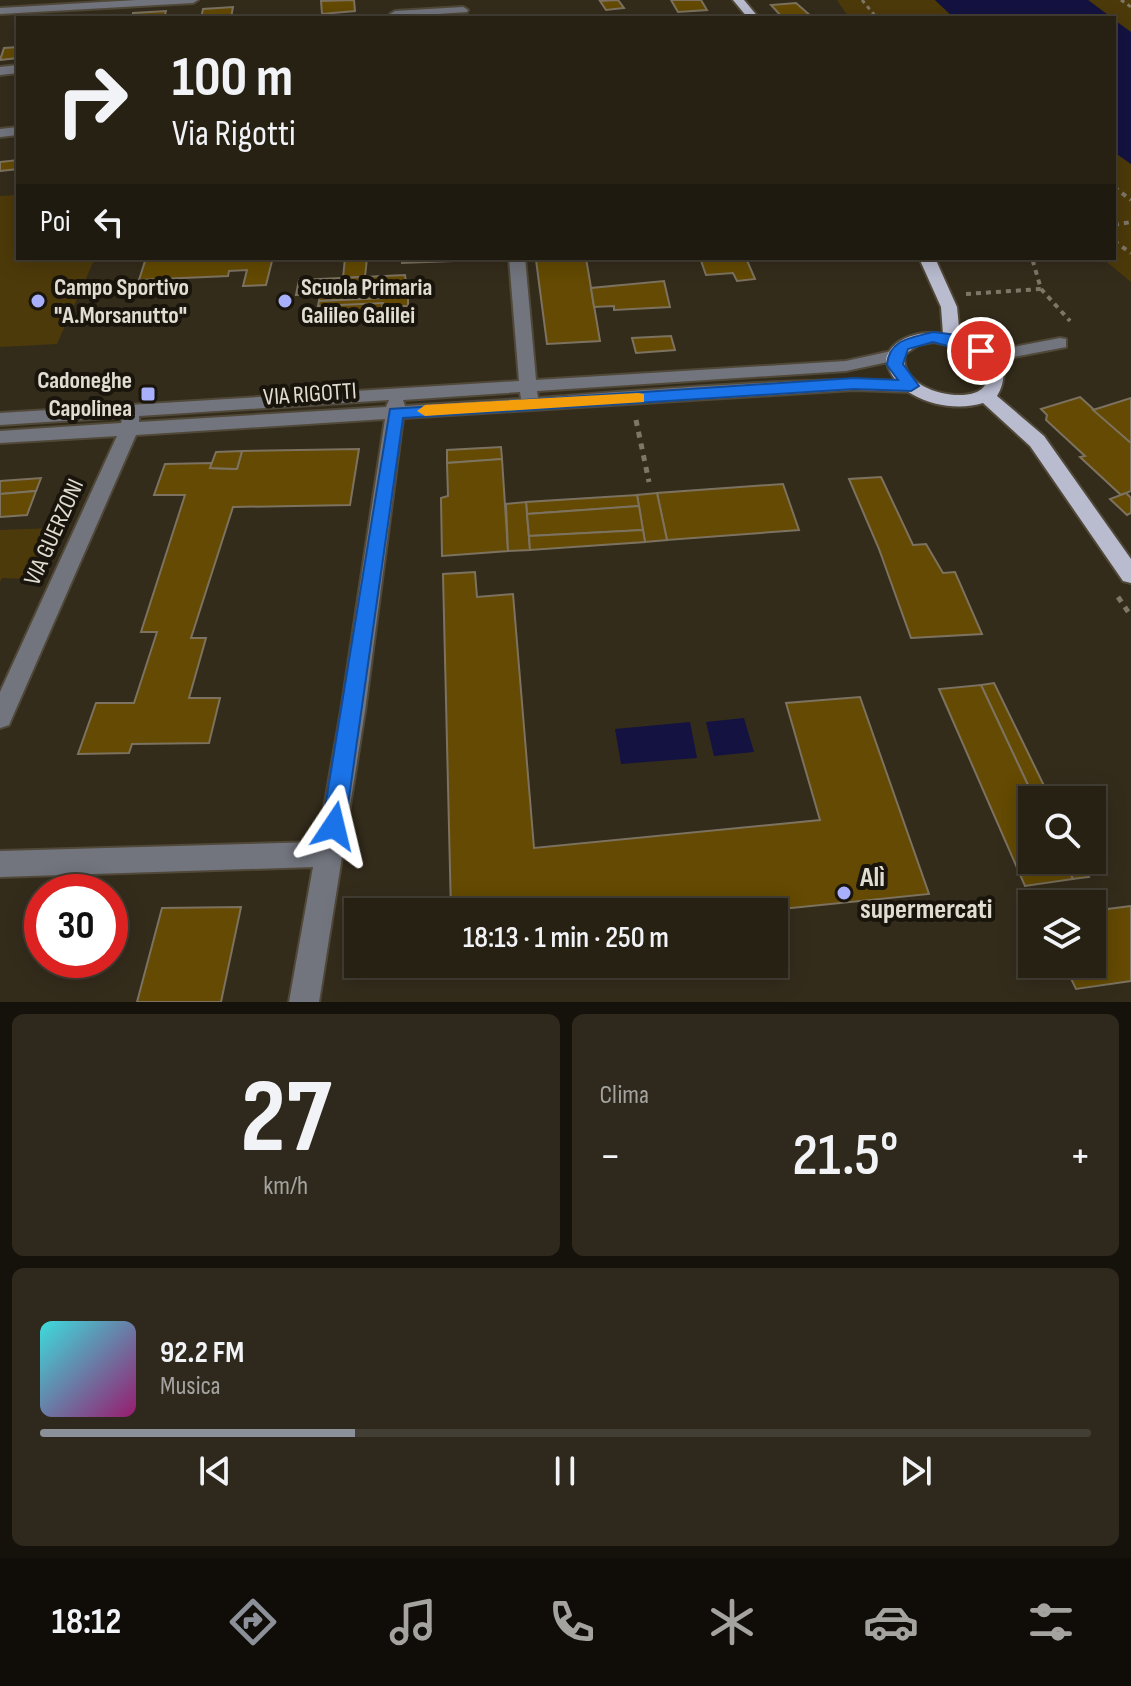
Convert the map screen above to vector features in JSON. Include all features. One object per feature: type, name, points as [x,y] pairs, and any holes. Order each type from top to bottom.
[{"type":"main road","points":[[738,0],[752,16]]},
{"type":"main road","points":[[928,260],[945,296],[953,326],[951,339]]},
{"type":"main road","points":[[916,339],[951,339],[967,343],[988,357],[998,369],[999,379],[986,396],[949,400],[911,386],[897,370],[896,355],[903,345],[916,339]]},
{"type":"main road","points":[[986,396],[1044,449],[1131,575]]},
{"type":"street","points":[[0,11],[193,0]]},
{"type":"street","points":[[395,14],[464,12]]},
{"type":"street","points":[[517,260],[530,404]]},
{"type":"street","points":[[988,357],[1060,343]]},
{"type":"street","name":"VIA RIGOTTI","points":[[396,404],[528,385],[846,366],[896,355]]},
{"type":"street","name":"VIA RIGOTTI","points":[[0,419],[130,420],[396,404],[530,404],[854,384],[911,386]]},
{"type":"street","points":[[304,1002],[396,404]]},
{"type":"street","name":"VIA RIGOTTI","points":[[0,437],[130,420]]},
{"type":"street","name":"VIA GUERZONI","points":[[0,718],[130,420]]},
{"type":"street","points":[[0,864],[329,854]]},
{"type":"path","points":[[862,0],[875,16]]},
{"type":"path","points":[[1121,0],[1131,7]]},
{"type":"path","points":[[1033,260],[1041,289],[1074,327],[1060,343]]},
{"type":"path","points":[[986,293],[1041,289]]},
{"type":"path","points":[[634,415],[649,482]]},
{"type":"path","points":[[1114,590],[1131,616]]},
{"type":"shaded area","points":[[837,0],[935,0],[952,16],[848,16]]},
{"type":"shaded area","points":[[935,0],[1088,0],[1109,16],[952,16]]},
{"type":"shaded area","points":[[1088,0],[1131,0],[1131,32],[1116,21],[1116,16],[1110,16]]},
{"type":"shaded area","points":[[1116,21],[1131,32],[1131,164],[1116,153]]},
{"type":"shaded area","points":[[1116,153],[1131,164],[1131,282],[1104,260],[1116,260]]},
{"type":"shaded area","name":"Campo Sportivo \"A.Morsanutto\"","points":[[16,195],[16,260],[94,260],[57,344],[0,347],[0,196]]},
{"type":"shaded area","points":[[54,528],[28,579],[2,578],[0,582],[0,530]]},
{"type":"shaded area","points":[[744,718],[754,752],[714,756],[706,722]]},
{"type":"shaded area","points":[[690,722],[697,758],[621,764],[615,729]]},
{"type":"building","points":[[354,0],[355,11],[322,14],[321,1]]},
{"type":"building","points":[[618,0],[624,8],[606,10],[600,1]]},
{"type":"building","points":[[671,0],[701,0],[707,10],[678,12]]},
{"type":"building","points":[[796,3],[811,16],[781,16],[771,5]]},
{"type":"building","points":[[233,7],[231,16],[201,16],[203,9]]},
{"type":"building","points":[[166,11],[165,16],[132,16],[133,13]]},
{"type":"building","points":[[16,47],[16,58],[0,60],[4,48]]},
{"type":"building","points":[[16,160],[16,169],[0,171],[0,162]]},
{"type":"building","points":[[145,260],[296,260],[272,261],[266,285],[243,286],[247,270],[229,271],[228,276],[139,280]]},
{"type":"building","points":[[345,260],[367,260],[365,277],[343,278]]},
{"type":"building","points":[[402,260],[453,260],[453,261],[402,263]]},
{"type":"building","points":[[536,260],[586,260],[600,341],[547,344]]},
{"type":"building","points":[[701,260],[747,260],[755,279],[737,281],[733,273],[706,275]]},
{"type":"building","points":[[405,275],[408,297],[319,301],[320,294],[296,295],[299,280]]},
{"type":"building","points":[[664,281],[670,307],[614,310],[614,306],[594,307],[591,288]]},
{"type":"building","points":[[408,297],[408,306],[318,306],[319,301]]},
{"type":"building","points":[[383,303],[382,307],[408,306],[407,315],[317,315],[318,306]]},
{"type":"building","points":[[671,336],[675,350],[636,353],[632,338]]},
{"type":"building","points":[[1080,397],[1131,443],[1131,491],[1121,495],[1046,420],[1047,415],[1041,409]]},
{"type":"building","points":[[1131,398],[1131,443],[1093,410]]},
{"type":"building","points":[[501,447],[502,459],[447,463],[447,450]]},
{"type":"building","points":[[359,449],[350,505],[233,507],[191,638],[206,638],[189,698],[220,698],[209,743],[132,744],[129,753],[78,754],[96,703],[134,703],[157,632],[141,632],[185,495],[154,495],[165,464],[212,463],[210,468],[237,469],[242,451]]},
{"type":"building","points":[[242,451],[237,469],[210,468],[216,452]]},
{"type":"building","points":[[502,459],[508,551],[442,556],[441,498],[448,496],[447,463]]},
{"type":"building","points":[[881,477],[913,545],[926,544],[943,573],[955,572],[982,634],[911,638],[879,549],[849,479]]},
{"type":"building","points":[[41,478],[36,491],[0,494],[0,481]]},
{"type":"building","points":[[783,484],[799,530],[667,540],[657,493]]},
{"type":"building","points":[[36,491],[27,515],[0,517],[0,494]]},
{"type":"building","points":[[657,493],[667,540],[645,542],[637,495]]},
{"type":"building","points":[[1126,493],[1131,498],[1131,513],[1127,515],[1110,499]]},
{"type":"building","points":[[637,495],[639,506],[527,514],[526,502]]},
{"type":"building","points":[[526,502],[530,550],[508,551],[506,504]]},
{"type":"building","points":[[639,506],[643,530],[529,536],[527,514]]},
{"type":"building","points":[[643,530],[645,542],[530,550],[529,536]]},
{"type":"building","points":[[475,572],[477,597],[513,594],[534,848],[820,820],[786,703],[860,697],[929,894],[788,908],[788,898],[451,898],[443,574]]},
{"type":"building","points":[[994,683],[1044,786],[1028,786],[981,685]]},
{"type":"building","points":[[981,685],[1028,786],[1018,786],[1018,870],[939,689]]},
{"type":"building","points":[[1020,874],[1071,874],[1073,879],[1025,886]]},
{"type":"building","points":[[1071,874],[1087,874],[1089,877],[1073,879]]},
{"type":"building","points":[[1131,906],[1131,981],[1076,989],[1071,978],[1106,978],[1106,909]]},
{"type":"building","points":[[241,907],[221,1002],[137,1002],[162,908]]},
{"type":"slow traffic","points":[[425,411],[638,398]]},
{"type":"place","name":"Campo Sportivo \"A.Morsanutto\"","points":[[38,301]]},
{"type":"place","name":"Scuola Primaria Galileo Galilei","points":[[285,301]]},
{"type":"place","name":"Cadoneghe Capolinea","points":[[148,394]]},
{"type":"place","name":"Alì supermercati","points":[[844,893]]},
{"type":"route","points":[[334,826],[396,413],[854,384],[911,386],[900,376],[894,360],[903,345],[916,339],[933,337],[967,343],[981,351]]}]
